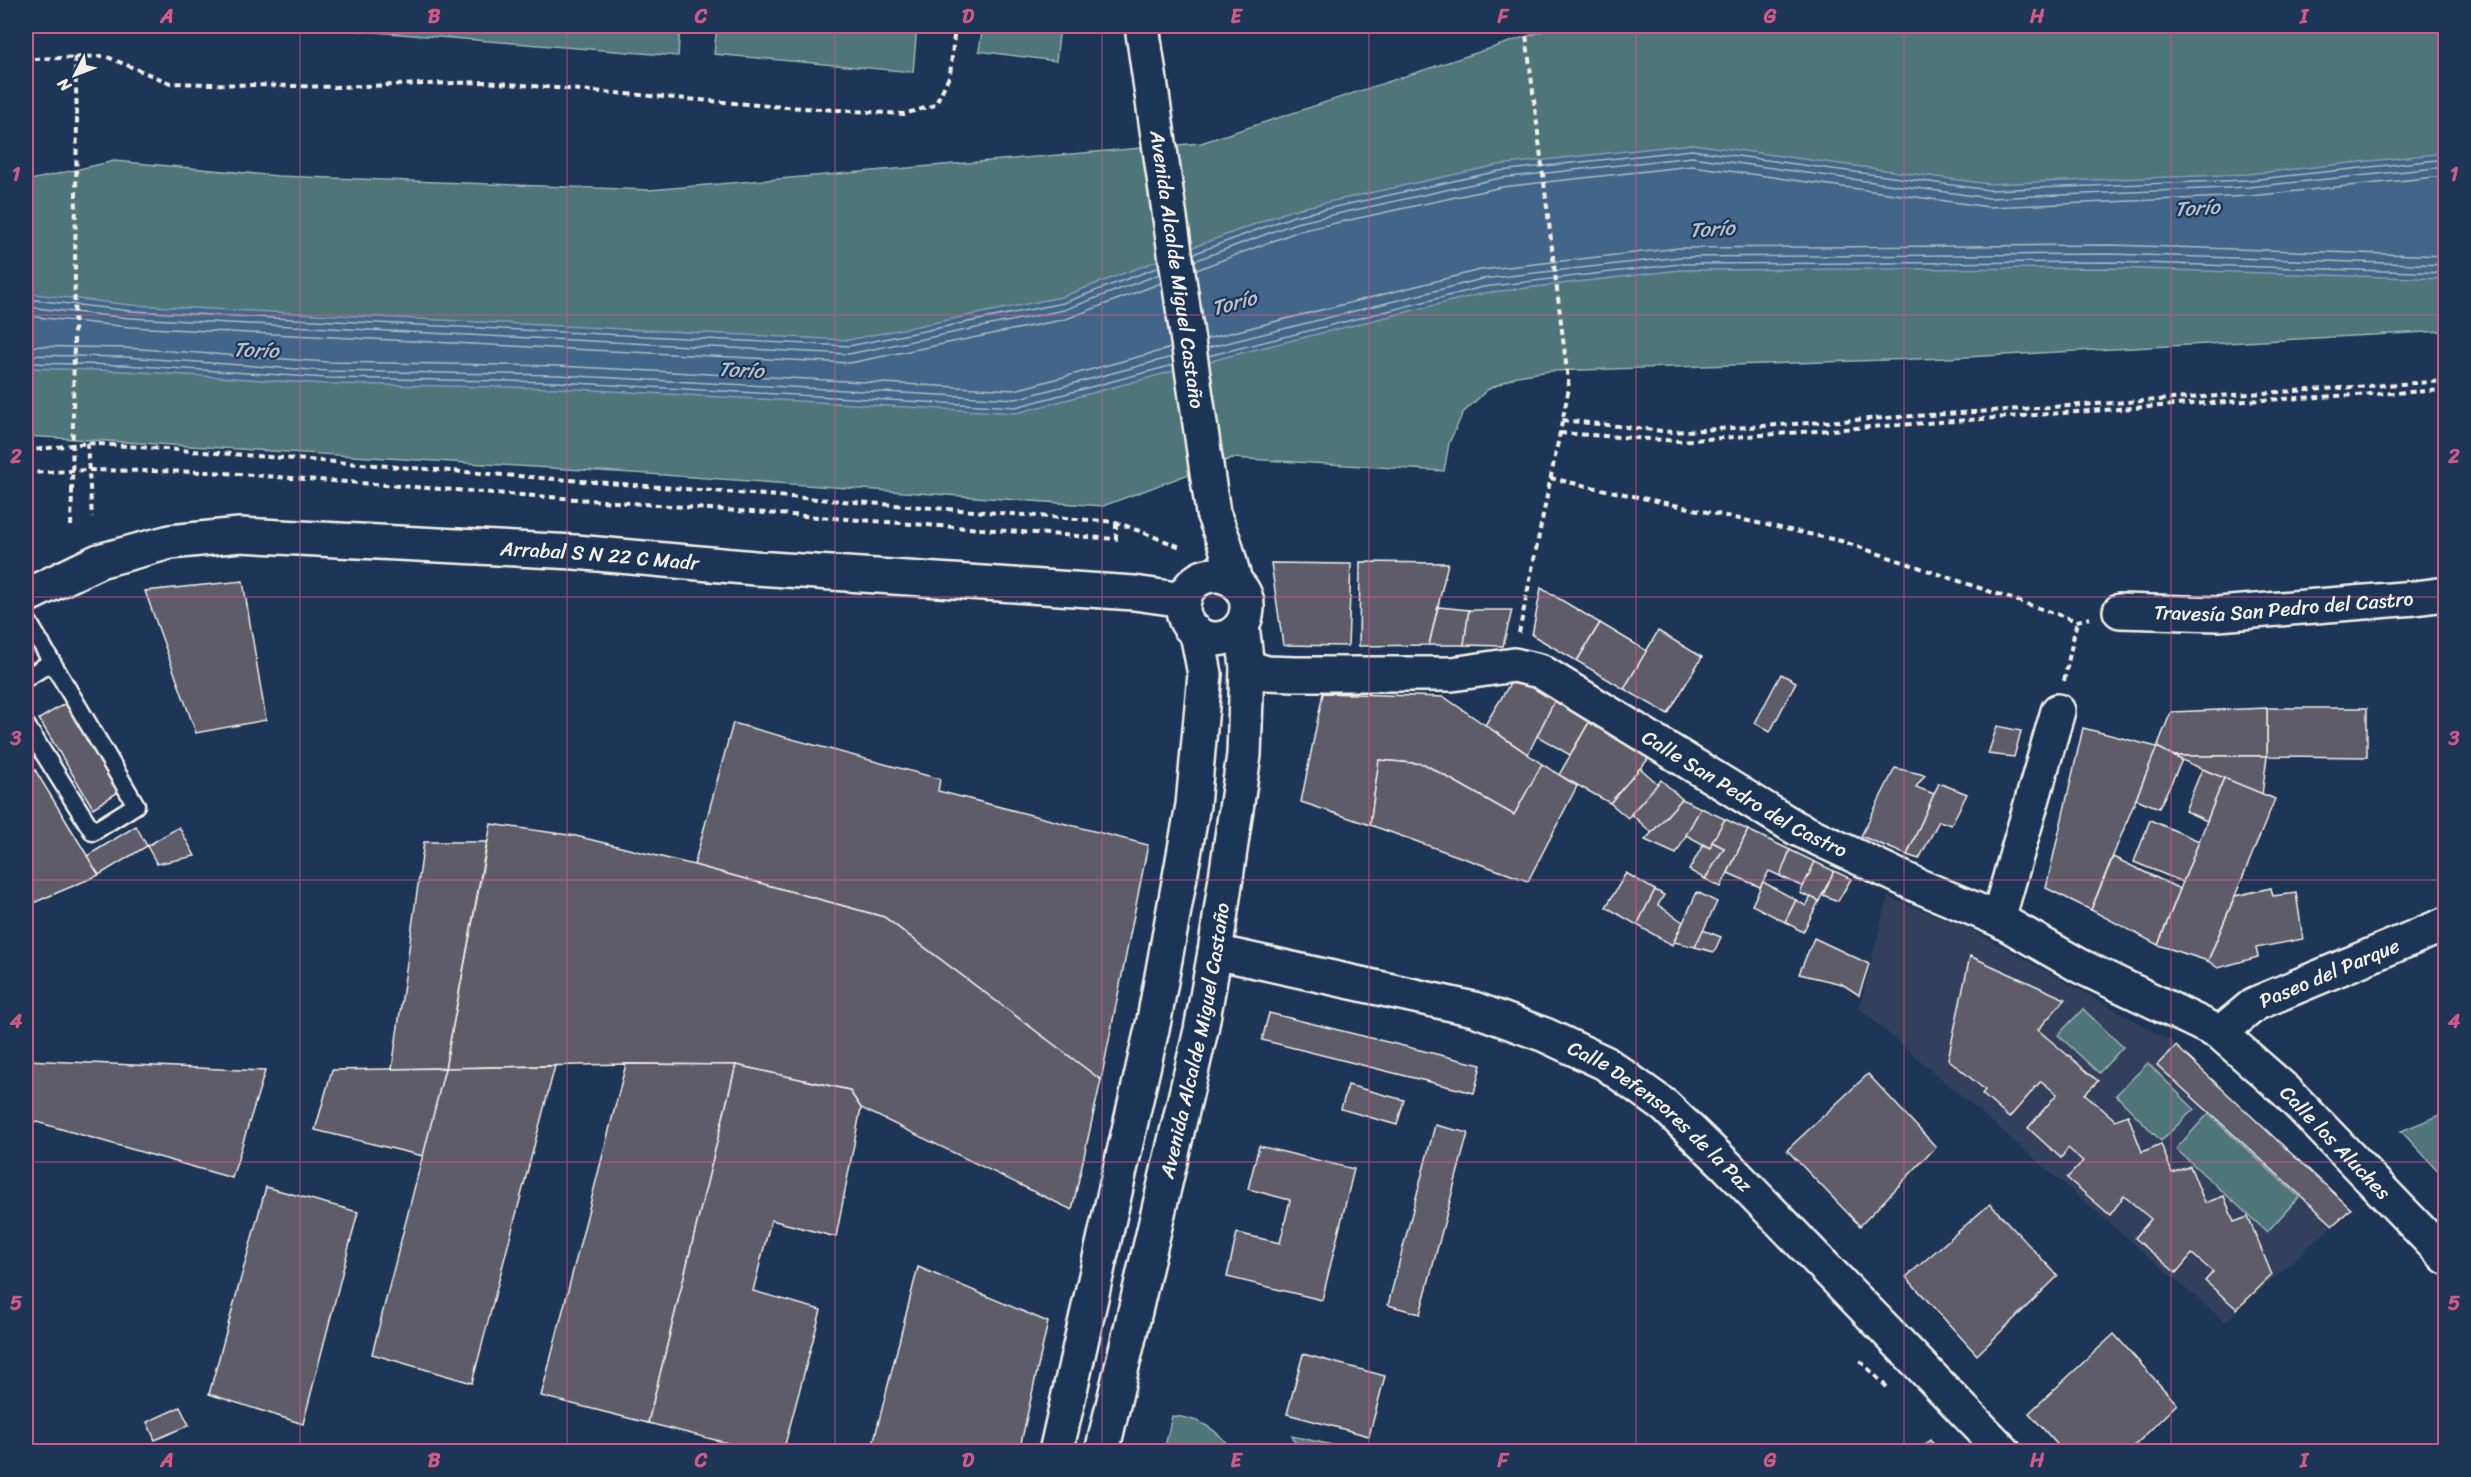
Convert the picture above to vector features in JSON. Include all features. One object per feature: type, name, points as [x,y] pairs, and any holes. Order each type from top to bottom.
[{"type":"street","name":"Avenida Alcalde Miguel Castaño","points":[[1142,26],[1213,513],[1208,546],[1190,590]]},
{"type":"street","name":"Avenida Alcalde Miguel Castaño","points":[[1213,513],[1225,544],[1235,581]]},
{"type":"street","name":"Arrabal S N 22 C Madr","points":[[26,596],[99,561],[170,542],[240,535],[575,552],[755,568],[1134,593],[1190,590]]},
{"type":"street","points":[[1216,574],[1235,581],[1246,597],[1247,607],[1242,625],[1226,637],[1206,638],[1197,633],[1185,618],[1190,590],[1216,574]]},
{"type":"street","name":"Travesía San Pedro del Castro","points":[[2120,611],[2218,614],[2445,594]]},
{"type":"street","name":"Avenida Alcalde Miguel Castaño","points":[[1102,1452],[1199,1040],[1215,952],[1244,755],[1247,668],[1242,625]]},
{"type":"street","points":[[1056,1452],[1154,1020],[1193,805],[1205,674],[1197,633]]},
{"type":"street","name":"Calle San Pedro del Castro","points":[[1247,668],[1267,673],[1294,674],[1452,674],[1514,665],[1540,671],[1796,828],[1919,886],[1998,919],[2080,966],[2220,1033]]},
{"type":"street","points":[[1998,919],[2058,711]]},
{"type":"street","name":"Paseo del Parque","points":[[2220,1033],[2255,1004],[2445,924]]},
{"type":"street","name":"Calle Defensores de la Paz","points":[[1215,952],[1474,1009],[1545,1035],[1605,1063],[1665,1106],[1727,1166],[2004,1452]]},
{"type":"street","name":"Calle los Aluches","points":[[2220,1033],[2286,1091],[2445,1257]]},
{"type":"lane","points":[[26,618],[50,663],[136,806],[93,832],[26,725]]},
{"type":"lane","points":[[26,678],[50,663]]},
{"type":"path","points":[[26,66],[35,59],[105,56],[170,83],[334,87],[485,82],[770,106],[904,114],[935,105],[950,75],[955,26]]},
{"type":"path","points":[[1517,642],[1569,388],[1525,26]]},
{"type":"path","points":[[71,526],[77,118],[75,57]]},
{"type":"path","points":[[1562,420],[1672,432],[2445,381]]},
{"type":"path","points":[[1560,433],[1679,441],[2162,406],[2445,390]]},
{"type":"path","points":[[87,443],[87,470],[92,517]]},
{"type":"path","points":[[26,451],[87,443],[1116,522],[1183,548]]},
{"type":"path","points":[[26,473],[87,470],[211,472],[1116,539],[1116,522]]},
{"type":"path","points":[[1551,478],[1840,541],[2077,621],[2120,611]]},
{"type":"path","points":[[2058,711],[2077,621]]},
{"type":"path","points":[[1860,1361],[1890,1390]]},
{"type":"shaded area","points":[[1888,897],[1969,928],[2171,1041],[2351,1209],[2225,1322],[1859,1008]]},
{"type":"green space","points":[[299,26],[680,26],[678,56]]},
{"type":"green space","points":[[717,26],[917,26],[913,72],[714,54]]},
{"type":"green space","points":[[983,26],[1060,26],[1056,61],[979,51]]},
{"type":"green space","points":[[1558,26],[2445,26],[2445,331],[1947,358],[1550,371],[1517,376],[1487,390],[1463,413],[1449,443],[1444,471],[1232,458],[1103,506],[649,474],[26,436],[26,181],[114,161],[278,176],[649,190],[1201,143]]},
{"type":"green space","points":[[2083,1009],[2123,1047],[2099,1073],[2058,1035]]},
{"type":"green space","points":[[2148,1063],[2194,1109],[2161,1141],[2116,1095]]},
{"type":"green space","points":[[2445,1113],[2445,1178],[2401,1131]]},
{"type":"green space","points":[[2208,1114],[2299,1197],[2267,1232],[2176,1149]]},
{"type":"green space","points":[[1172,1416],[1191,1419],[1207,1426],[1221,1437],[1232,1451],[1164,1451]]},
{"type":"green space","points":[[1292,1436],[1359,1451],[1299,1451]]},
{"type":"water","name":"Torío","points":[[1692,144],[1989,184],[2248,174],[2445,153],[2445,279],[2111,268],[1680,270],[1484,293],[1245,352],[1017,413],[557,388],[326,384],[125,371],[26,368],[26,293],[131,305],[848,340],[1061,297],[1292,210],[1498,165]]},
{"type":"building","points":[[1360,562],[1448,563],[1429,645],[1359,646]]},
{"type":"building","points":[[1271,563],[1351,564],[1348,646],[1283,645]]},
{"type":"building","points":[[243,581],[266,720],[196,733],[145,591]]},
{"type":"building","points":[[1541,588],[1600,623],[1577,661],[1532,635]]},
{"type":"building","points":[[1438,607],[1469,610],[1464,645],[1429,645]]},
{"type":"building","points":[[1469,610],[1512,610],[1503,646],[1464,645]]},
{"type":"building","points":[[1600,623],[1647,651],[1624,689],[1577,661]]},
{"type":"building","points":[[1658,631],[1702,657],[1668,714],[1624,689]]},
{"type":"building","points":[[1517,672],[1556,698],[1528,754],[1485,725]]},
{"type":"building","points":[[1781,674],[1796,682],[1770,732],[1755,723]]},
{"type":"building","points":[[1323,693],[1444,697],[1542,764],[1514,815],[1424,764],[1379,760],[1370,825],[1301,802]]},
{"type":"building","points":[[1556,698],[1591,719],[1570,755],[1537,736]]},
{"type":"building","points":[[66,703],[120,791],[93,808],[39,719]]},
{"type":"building","points":[[2267,708],[2367,708],[2367,757],[2267,756]]},
{"type":"building","points":[[2267,708],[2267,756],[2173,756],[2157,747],[2171,712]]},
{"type":"building","points":[[1591,719],[1651,756],[1610,803],[1559,775]]},
{"type":"building","points":[[733,723],[940,779],[938,791],[1148,845],[1101,1080],[884,917],[694,865]]},
{"type":"building","points":[[1997,726],[2021,731],[2014,757],[1988,754]]},
{"type":"building","points":[[2083,728],[2157,747],[2091,910],[2046,888]]},
{"type":"building","points":[[2157,747],[2182,760],[2159,808],[2136,799]]},
{"type":"building","points":[[26,755],[99,875],[26,906]]},
{"type":"building","points":[[2173,756],[2267,756],[2262,795],[2182,760]]},
{"type":"building","points":[[1379,760],[1424,764],[1514,815],[1542,764],[1577,786],[1528,881],[1370,825]]},
{"type":"building","points":[[1640,768],[1658,784],[1628,818],[1610,803]]},
{"type":"building","points":[[1895,768],[1925,775],[1916,787],[1934,794],[1907,855],[1861,836]]},
{"type":"building","points":[[2202,769],[2224,778],[2207,821],[2185,811]]},
{"type":"building","points":[[2224,778],[2275,799],[2208,961],[2158,945]]},
{"type":"building","points":[[1661,780],[1682,799],[1652,833],[1631,814]]},
{"type":"building","points":[[1939,783],[1967,794],[1951,825],[1939,821],[1919,859],[1907,855]]},
{"type":"building","points":[[1682,799],[1701,808],[1676,854],[1645,840]]},
{"type":"building","points":[[1701,808],[1725,819],[1710,848],[1686,835]]},
{"type":"building","points":[[1725,819],[1748,830],[1721,887],[1705,879],[1724,848],[1712,842]]},
{"type":"building","points":[[2150,820],[2199,841],[2183,882],[2134,862]]},
{"type":"building","points":[[491,824],[576,836],[694,865],[884,917],[1101,1080],[1072,1210],[861,1108],[849,1090],[736,1065],[626,1064],[445,1068]]},
{"type":"building","points":[[136,826],[147,846],[99,875],[87,856]]},
{"type":"building","points":[[179,827],[195,856],[157,864],[147,846]]},
{"type":"building","points":[[1748,830],[1790,850],[1780,876],[1769,871],[1760,887],[1728,873]]},
{"type":"building","points":[[424,842],[487,842],[445,1068],[392,1069]]},
{"type":"building","points":[[1712,842],[1724,848],[1705,879],[1689,870],[1703,845],[1710,848]]},
{"type":"building","points":[[1790,850],[1815,862],[1803,887],[1780,876]]},
{"type":"building","points":[[2113,857],[2180,889],[2158,945],[2091,910]]},
{"type":"building","points":[[1815,862],[1834,871],[1819,901],[1800,893]]},
{"type":"building","points":[[1834,871],[1851,879],[1838,901],[1823,895]]},
{"type":"building","points":[[1626,873],[1655,890],[1637,925],[1606,907]]},
{"type":"building","points":[[1763,882],[1796,900],[1785,922],[1752,905]]},
{"type":"building","points":[[2271,888],[2273,896],[2296,893],[2303,939],[2256,948],[2258,957],[2218,968],[2208,961],[2235,896]]},
{"type":"building","points":[[1655,890],[1664,895],[1658,905],[1683,922],[1672,945],[1637,925]]},
{"type":"building","points":[[1697,892],[1717,902],[1695,947],[1674,942]]},
{"type":"building","points":[[1811,897],[1819,901],[1803,932],[1785,922],[1796,900],[1806,906]]},
{"type":"building","points":[[1703,930],[1721,937],[1714,952],[1695,947]]},
{"type":"building","points":[[1814,938],[1869,964],[1859,995],[1842,984],[1799,974]]},
{"type":"building","points":[[1970,956],[2065,999],[2038,1030],[2098,1081],[2085,1094],[2115,1120],[2128,1115],[2142,1152],[2161,1144],[2172,1173],[2190,1166],[2205,1203],[2224,1196],[2234,1222],[2248,1217],[2272,1275],[2237,1309],[2205,1281],[2213,1272],[2192,1254],[2176,1273],[2135,1238],[2151,1219],[2124,1196],[2110,1215],[2067,1178],[2083,1161],[2068,1148],[2061,1158],[2028,1128],[2057,1094],[2041,1081],[2009,1118],[1982,1094],[1985,1090],[1948,1059]]},
{"type":"building","points":[[1269,1013],[1481,1065],[1474,1093],[1262,1040]]},
{"type":"building","points":[[2176,1046],[2351,1209],[2333,1225],[2157,1065]]},
{"type":"building","points":[[26,1060],[265,1071],[232,1178],[26,1119]]},
{"type":"building","points":[[626,1064],[736,1065],[648,1423],[541,1396]]},
{"type":"building","points":[[736,1065],[849,1090],[861,1108],[836,1237],[771,1220],[753,1291],[821,1310],[783,1452],[763,1452],[648,1423]]},
{"type":"building","points":[[555,1066],[472,1383],[372,1354],[445,1068]]},
{"type":"building","points":[[445,1068],[423,1156],[315,1130],[332,1070]]},
{"type":"building","points":[[1868,1074],[1936,1147],[1860,1226],[1787,1150]]},
{"type":"building","points":[[1348,1085],[1404,1100],[1397,1125],[1341,1109]]},
{"type":"building","points":[[1435,1125],[1468,1133],[1420,1314],[1388,1305]]},
{"type":"building","points":[[1259,1146],[1354,1169],[1322,1300],[1227,1277],[1237,1233],[1280,1243],[1290,1200],[1248,1189]]},
{"type":"building","points":[[266,1187],[358,1212],[303,1424],[209,1394]]},
{"type":"building","points":[[1990,1204],[2058,1276],[1977,1355],[1906,1277]]},
{"type":"building","points":[[918,1267],[1048,1322],[1019,1452],[871,1452]]},
{"type":"building","points":[[2114,1334],[2177,1404],[2128,1452],[2064,1452],[2029,1413]]},
{"type":"building","points":[[1303,1354],[1385,1376],[1369,1436],[1287,1414]]},
{"type":"building","points":[[180,1407],[189,1425],[155,1440],[147,1422]]},
{"type":"building","points":[[1930,1440],[1940,1452],[1918,1452]]},
{"type":"building","points":[[466,1446],[489,1452],[464,1452]]}]
